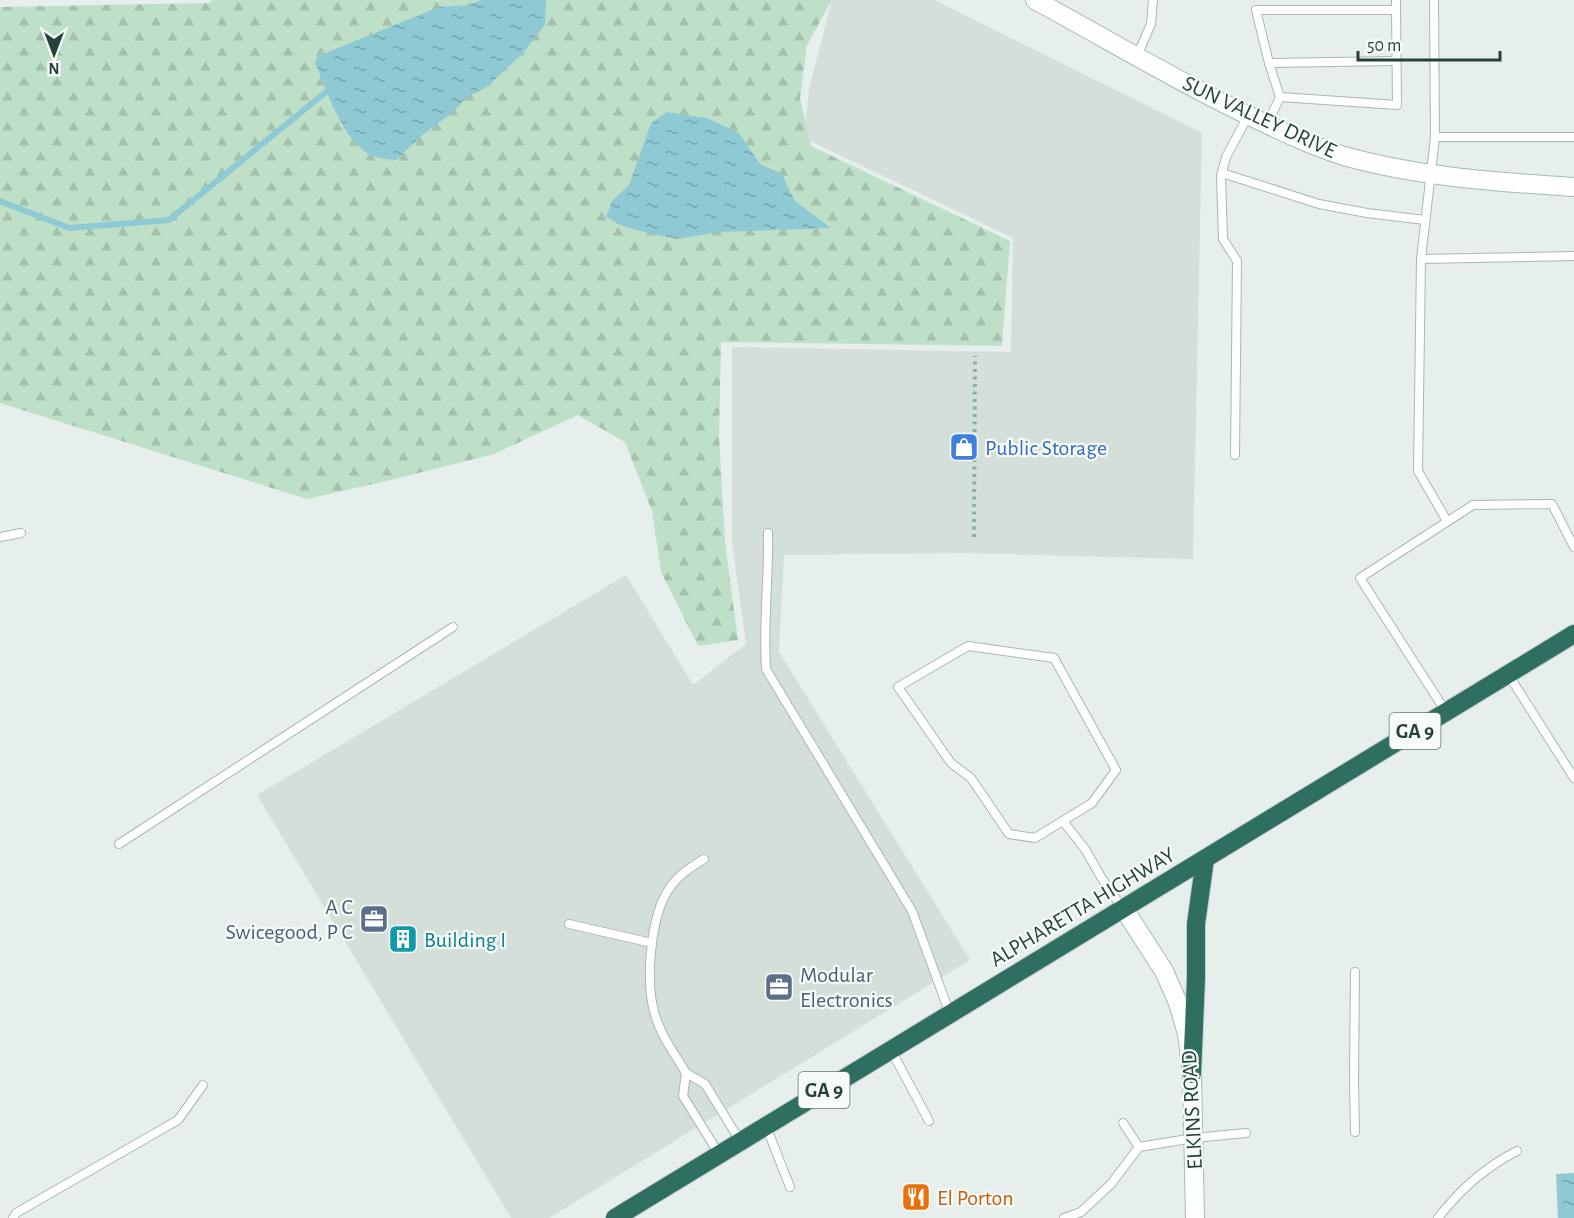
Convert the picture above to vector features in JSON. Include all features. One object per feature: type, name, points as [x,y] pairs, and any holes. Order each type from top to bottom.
[{"type":"highway","name":"ALPHARETTA HIGHWAY","points":[[615,1218],[1574,634]]},
{"type":"highway","points":[[1192,1074],[1196,924],[1206,859]]},
{"type":"street","name":"SUN VALLEY DRIVE","points":[[1035,0],[1267,125],[1343,155],[1430,175],[1574,187]]},
{"type":"street","name":"ELKINS ROAD","points":[[1124,909],[1164,971],[1178,1003],[1187,1034],[1192,1074],[1196,1218]]},
{"type":"lane","points":[[1137,56],[1151,24],[1153,0]]},
{"type":"lane","points":[[1280,97],[1397,105],[1396,0]]},
{"type":"lane","points":[[1434,0],[1435,137],[1421,260],[1419,471],[1447,521]]},
{"type":"lane","points":[[1267,125],[1280,97],[1256,10],[1396,10]]},
{"type":"lane","points":[[1269,63],[1396,61]]},
{"type":"lane","points":[[1235,455],[1237,261],[1222,239],[1222,173],[1226,157],[1248,115]]},
{"type":"lane","points":[[1435,137],[1574,137]]},
{"type":"lane","points":[[1222,173],[1319,204],[1425,220]]},
{"type":"lane","points":[[1421,260],[1574,256]]},
{"type":"lane","points":[[1446,712],[1360,578],[1473,505],[1552,504],[1574,547]]},
{"type":"lane","points":[[0,537],[21,533]]},
{"type":"lane","points":[[768,533],[769,566],[764,641],[766,669],[912,911],[951,1014]]},
{"type":"lane","points":[[119,844],[453,627]]},
{"type":"lane","points":[[968,646],[1054,658],[1116,770],[1092,803],[1063,821],[1035,838],[1009,834],[971,778],[951,763],[898,687],[968,646]]},
{"type":"lane","points":[[1508,674],[1574,778]]},
{"type":"lane","points":[[1063,821],[1124,909]]},
{"type":"lane","points":[[704,859],[688,869],[669,890],[657,915],[650,961],[651,999],[661,1031],[686,1073],[705,1084],[740,1141]]},
{"type":"lane","points":[[569,924],[652,943]]},
{"type":"lane","points":[[1355,972],[1355,1132]]},
{"type":"lane","points":[[891,1050],[929,1121]]},
{"type":"lane","points":[[686,1073],[683,1096],[719,1154]]},
{"type":"lane","points":[[13,1218],[16,1213],[178,1120],[203,1085]]},
{"type":"lane","points":[[1123,1123],[1139,1147]]},
{"type":"lane","points":[[766,1125],[790,1187]]},
{"type":"lane","points":[[1064,1218],[1081,1212],[1110,1184],[1139,1147],[1246,1133]]},
{"type":"lane","points":[[1438,1218],[1451,1201],[1499,1160],[1517,1151]]},
{"type":"path","points":[[974,537],[975,356]]},
{"type":"shaded area","points":[[832,0],[934,0],[1202,133],[1193,559],[963,553],[784,555],[779,652],[970,960],[549,1218],[511,1218],[257,795],[626,575],[693,685],[746,644],[732,542],[732,347],[1011,352],[1013,238],[804,138],[809,89]]},
{"type":"green space","points":[[213,0],[832,0],[807,45],[800,98],[811,146],[1010,241],[1002,346],[721,342],[719,436],[725,542],[738,640],[698,646],[661,572],[652,511],[625,442],[578,415],[494,454],[307,499],[0,403],[0,7],[209,3]]},
{"type":"water","points":[[481,0],[546,0],[545,25],[522,54],[488,86],[466,98],[452,113],[425,133],[396,160],[375,157],[363,150],[345,129],[337,115],[315,62],[318,56],[439,7],[469,5]]},
{"type":"water","points":[[667,112],[707,118],[739,133],[760,164],[782,174],[794,200],[831,228],[719,232],[677,239],[636,230],[606,217],[612,201],[629,185],[651,123]]},
{"type":"water","points":[[1574,1173],[1574,1218],[1558,1218],[1556,1174]]},
{"type":"waterway","points":[[0,201],[69,228],[169,220],[326,92]]},
{"type":"place","name":"Public Storage","points":[[964,447]]},
{"type":"place","name":"A C Swicegood, P C","points":[[374,919]]},
{"type":"place","name":"Building I","points":[[403,939]]},
{"type":"place","name":"Modular Electronics","points":[[779,987]]},
{"type":"place","name":"El Porton","points":[[916,1197]]}]
